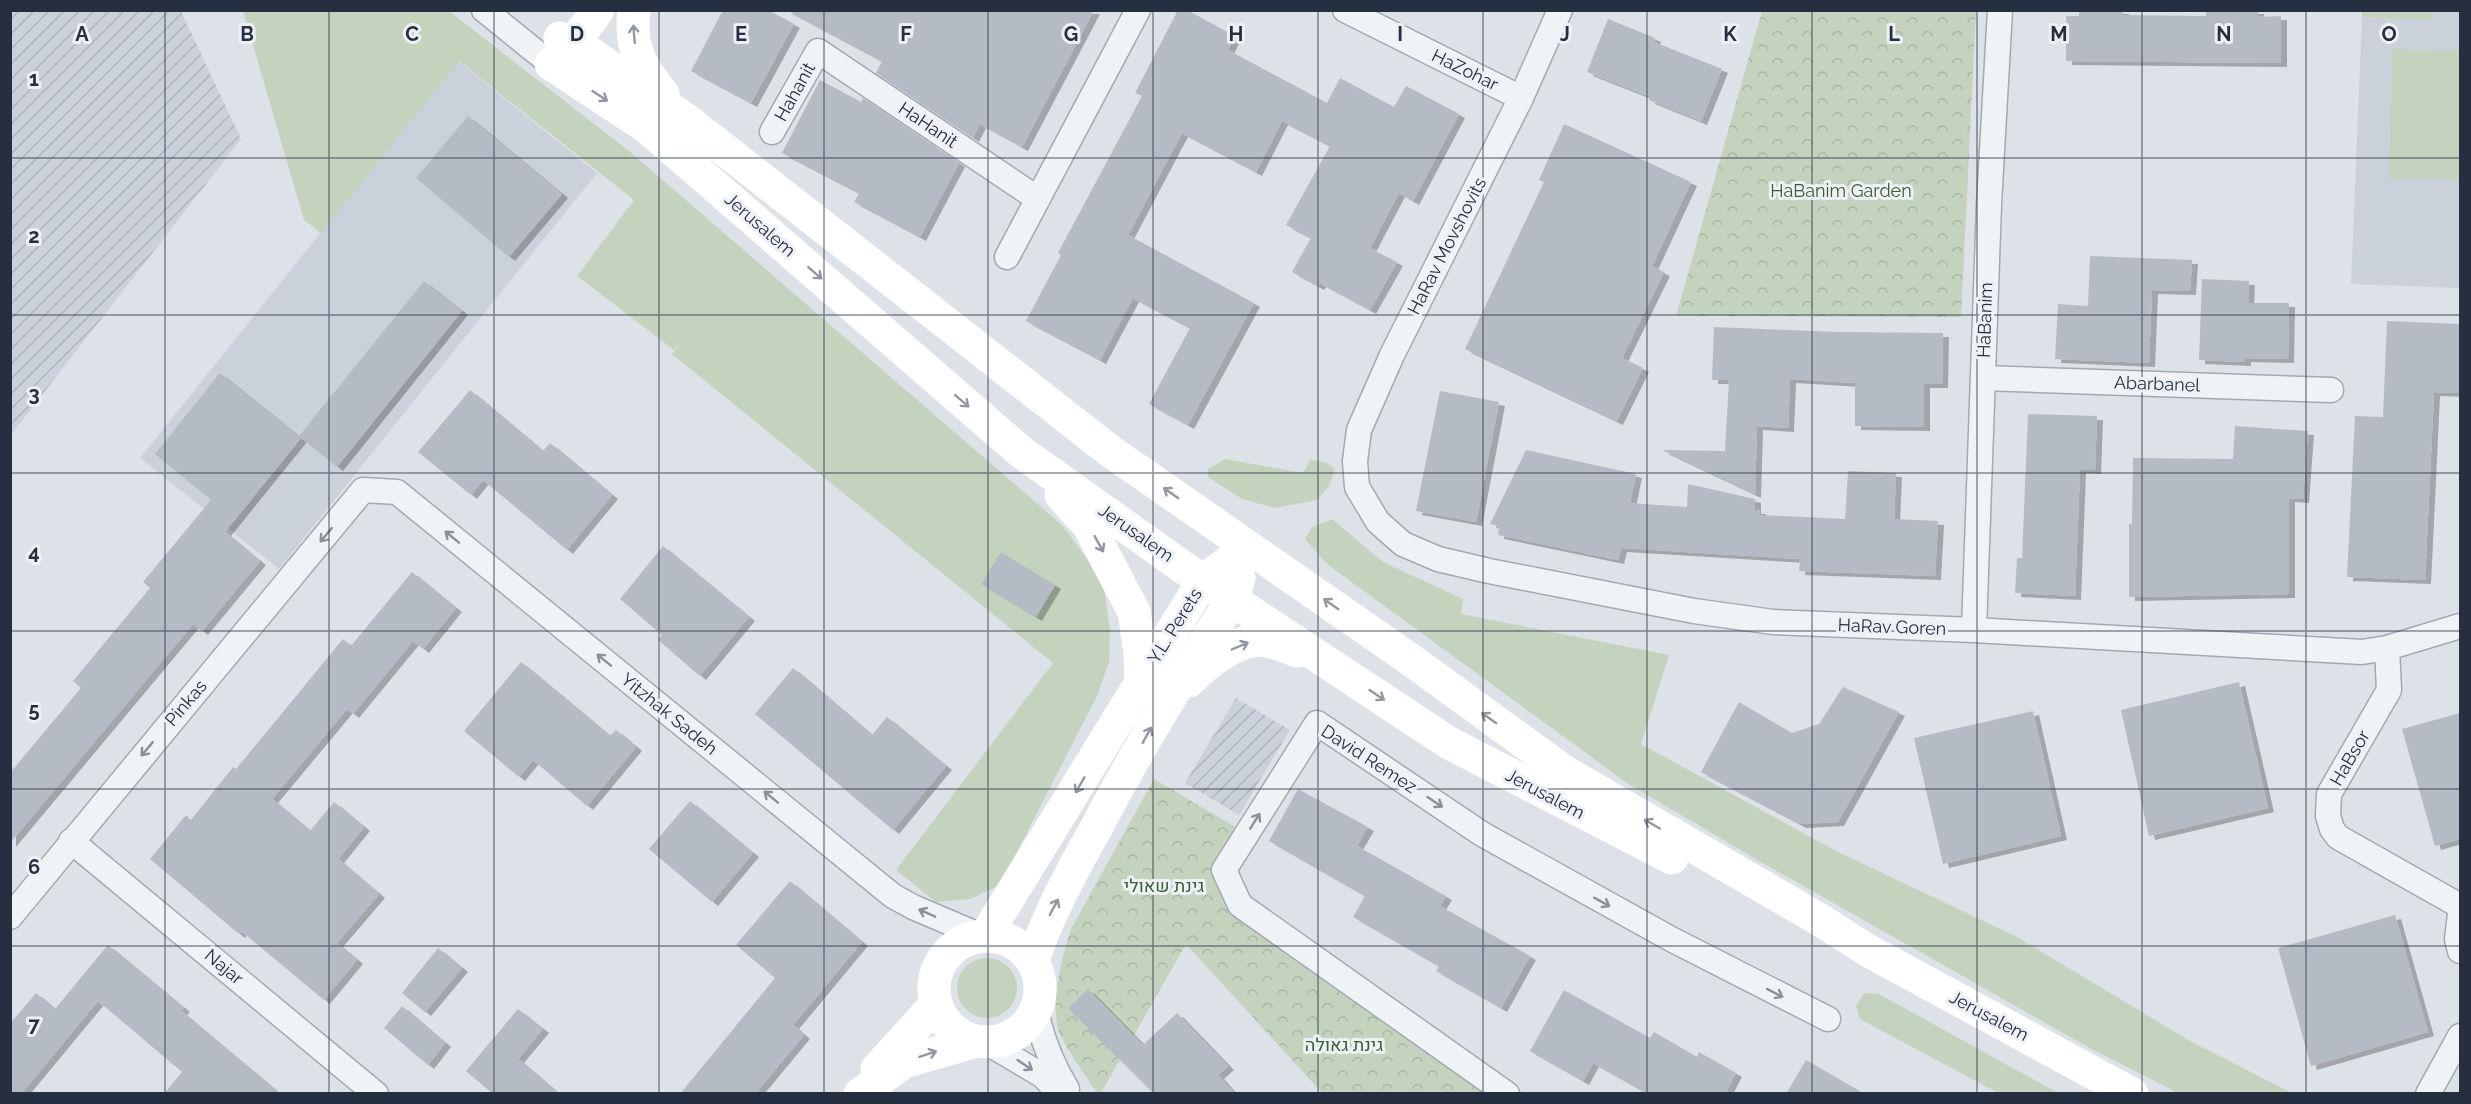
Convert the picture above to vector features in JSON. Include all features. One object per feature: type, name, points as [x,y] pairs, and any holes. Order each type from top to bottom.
[{"type":"main road","points":[[598,10],[565,38],[684,118]]},
{"type":"main road","points":[[634,10],[633,24],[638,59],[645,73],[684,118]]},
{"type":"main road","name":"Jerusalem","points":[[565,38],[648,128],[1021,452],[1203,580],[1449,743],[1616,831],[1815,928],[1848,939]]},
{"type":"main road","name":"Jerusalem","points":[[684,118],[1110,451],[1411,660],[1565,772],[1822,921],[1848,939],[2132,1094]]},
{"type":"main road","points":[[1021,452],[1089,526],[1111,566],[1134,612],[1141,680]]},
{"type":"main road","name":"Y.L. Perets","points":[[983,936],[1069,803],[1203,580],[1248,547]]},
{"type":"main road","name":"Y.L. Perets","points":[[1033,961],[1047,920],[1162,708],[1233,598],[1248,547]]},
{"type":"main road","points":[[1162,708],[1199,671],[1244,643],[1262,640],[1329,662]]},
{"type":"main road","points":[[860,1094],[904,1062],[981,1042],[1001,1040],[1016,1034],[1027,1024],[1036,1011],[1039,1001],[1040,981],[1033,961],[1013,942],[983,936],[959,943],[948,952],[940,963],[934,983],[936,1004],[942,1017],[963,1037],[981,1042]]},
{"type":"main road","points":[[855,1094],[936,1004]]},
{"type":"street","points":[[1007,257],[1138,10]]},
{"type":"street","name":"HaZohar","points":[[1345,10],[1521,98]]},
{"type":"street","name":"HaRav Movshovits","points":[[1358,487],[1355,461],[1359,430],[1392,355],[1521,98],[1560,10]]},
{"type":"street","name":"HaBanim","points":[[1974,630],[1989,204],[2000,10]]},
{"type":"street","name":"Jerusalem","points":[[490,15],[565,38]]},
{"type":"street","name":"HaHanit","points":[[818,51],[1038,199]]},
{"type":"street","name":"Hahanit","points":[[772,132],[818,51]]},
{"type":"street","name":"Abarbanel","points":[[1983,378],[2331,390]]},
{"type":"street","name":"HaRav Goren","points":[[1358,487],[1378,522],[1403,544],[1438,559],[1489,572],[1694,611],[1773,622],[1974,630],[2325,652],[2362,652],[2388,648],[2460,626]]},
{"type":"street","name":"Pinkas","points":[[10,916],[363,490]]},
{"type":"street","name":"Yitzhak Sadeh","points":[[363,490],[397,492],[893,896],[923,912],[983,936]]},
{"type":"street","name":"HaBsor","points":[[2388,648],[2389,690],[2329,794],[2330,822],[2338,837],[2460,906]]},
{"type":"street","name":"David Remez","points":[[1507,1094],[1240,905],[1224,870],[1317,723],[1491,839],[1671,939],[1828,1019]]},
{"type":"street","name":"Najar","points":[[71,841],[376,1094]]},
{"type":"street","points":[[2460,915],[2457,939],[2460,951]]},
{"type":"street","points":[[1036,1011],[1041,1040],[1070,1094]]},
{"type":"street","points":[[2428,1094],[2460,1036]]},
{"type":"street","points":[[981,1042],[1043,1076],[1060,1094]]},
{"type":"shaded area","points":[[11,10],[181,11],[241,139],[11,435]]},
{"type":"shaded area","points":[[2433,11],[2460,11],[2460,288],[2351,284],[2362,17],[2433,20]]},
{"type":"shaded area","points":[[458,61],[597,173],[279,569],[140,458]]},
{"type":"shaded area","points":[[1236,698],[1290,730],[1239,815],[1185,783]]},
{"type":"green space","points":[[243,11],[449,11],[629,151],[1062,525],[1087,559],[1104,589],[1110,630],[1109,662],[1097,696],[1000,885],[970,899],[936,902],[896,870],[1053,663],[672,354],[687,334],[674,350],[577,276],[634,200],[459,61],[321,233],[304,220]]},
{"type":"green space","name":"HaBanim Garden","points":[[1762,11],[1976,11],[1961,317],[1676,316]]},
{"type":"green space","points":[[2362,11],[2433,11],[2433,20],[2362,17]]},
{"type":"green space","points":[[2392,49],[2460,51],[2460,180],[2389,178]]},
{"type":"green space","points":[[1225,459],[1303,473],[1310,460],[1314,460],[1327,463],[1335,470],[1329,486],[1317,500],[1275,508],[1242,499],[1208,477],[1208,469]]},
{"type":"green space","points":[[1332,519],[1383,562],[1463,599],[1461,614],[1669,655],[1641,744],[1836,851],[2017,937],[2190,1041],[2292,1093],[2178,1093],[2088,1047],[1754,858],[1627,783],[1327,564],[1305,539],[1312,527]]},
{"type":"green space","points":[[1154,779],[1244,832],[1222,871],[1238,907],[1494,1093],[1322,1093],[1186,944],[1101,1093],[1097,1093],[1058,1029],[1056,1004],[1059,977],[1072,927]]},
{"type":"green space","points":[[981,958],[993,958],[1009,966],[1015,976],[1017,988],[1015,1000],[1009,1010],[993,1018],[981,1018],[965,1010],[957,994],[957,982],[965,966]]},
{"type":"green space","points":[[1864,993],[1879,994],[2058,1093],[1998,1093],[1860,1019],[1856,1006]]},
{"type":"building","points":[[723,10],[768,10],[794,24],[751,103],[691,71]]},
{"type":"building","points":[[786,10],[1094,10],[1022,147],[980,124],[973,138],[876,73],[882,61]]},
{"type":"building","points":[[1178,10],[1187,10],[1235,36],[1228,50],[1327,103],[1340,78],[1394,107],[1406,86],[1459,114],[1413,201],[1399,193],[1370,248],[1397,262],[1370,310],[1320,283],[1318,286],[1292,272],[1311,238],[1286,225],[1330,146],[1282,121],[1256,172],[1182,133],[1128,235],[1254,303],[1188,425],[1149,404],[1190,328],[1133,298],[1100,360],[1026,321],[1061,255],[1058,253],[1142,96],[1135,93]]},
{"type":"building","points":[[2079,10],[2123,10],[2123,15],[2206,16],[2206,10],[2258,10],[2258,17],[2281,16],[2281,63],[2066,61],[2066,16],[2079,16]]},
{"type":"building","points":[[1608,19],[1655,38],[1654,42],[1722,69],[1701,121],[1649,100],[1650,97],[1587,72]]},
{"type":"building","points":[[820,80],[861,102],[863,98],[959,163],[920,237],[854,202],[859,193],[782,153]]},
{"type":"building","points":[[468,116],[562,194],[509,257],[416,178]]},
{"type":"building","points":[[1564,124],[1691,182],[1652,266],[1664,272],[1622,358],[1643,368],[1617,421],[1465,349],[1544,182],[1539,180]]},
{"type":"building","points":[[2090,256],[2192,260],[2190,291],[2152,290],[2149,363],[2055,359],[2058,304],[2088,306]]},
{"type":"building","points":[[2202,279],[2249,281],[2248,303],[2289,303],[2288,359],[2245,358],[2245,362],[2199,360]]},
{"type":"building","points":[[424,281],[462,311],[337,467],[299,436]]},
{"type":"building","points":[[2387,321],[2460,324],[2460,393],[2434,392],[2425,580],[2347,577],[2355,416],[2383,417]]},
{"type":"building","points":[[1714,327],[1943,333],[1942,384],[1924,384],[1924,427],[1855,426],[1855,383],[1790,379],[1788,428],[1757,426],[1755,494],[1662,450],[1725,451],[1729,380],[1712,380]]},
{"type":"building","points":[[220,373],[301,438],[225,532],[260,561],[202,631],[193,624],[10,843],[10,773],[81,688],[73,681],[150,588],[143,582],[211,500],[155,454]]},
{"type":"building","points":[[470,390],[543,451],[550,443],[612,495],[567,550],[483,480],[471,495],[418,452]]},
{"type":"building","points":[[1440,391],[1499,402],[1476,522],[1416,511]]},
{"type":"building","points":[[2028,414],[2097,416],[2095,470],[2080,469],[2075,596],[2015,593],[2017,558],[2022,558]]},
{"type":"building","points":[[2235,426],[2308,431],[2303,499],[2289,498],[2289,594],[2129,597],[2129,524],[2132,524],[2133,458],[2233,459]]},
{"type":"building","points":[[1526,450],[1636,474],[1630,503],[1687,507],[1688,484],[1755,499],[1755,510],[1760,510],[1760,515],[1845,519],[1848,471],[1896,473],[1894,519],[1938,521],[1935,576],[1799,571],[1800,559],[1621,548],[1618,560],[1498,535],[1499,526],[1490,524]]},
{"type":"building","points":[[663,546],[749,617],[700,676],[658,640],[662,635],[620,599]]},
{"type":"building","points":[[1001,552],[1055,585],[1036,617],[981,584]]},
{"type":"building","points":[[412,572],[456,608],[423,649],[413,641],[353,714],[347,709],[272,799],[310,831],[334,802],[364,827],[338,859],[379,894],[337,943],[357,960],[324,1000],[241,931],[239,934],[150,859],[186,815],[191,820],[233,767],[236,769],[343,639],[351,646]]},
{"type":"building","points":[[521,662],[610,736],[616,730],[636,747],[587,806],[533,760],[519,777],[464,731]]},
{"type":"building","points":[[793,668],[872,735],[887,717],[946,766],[893,830],[755,714]]},
{"type":"building","points":[[2239,682],[2268,808],[2149,836],[2121,710]]},
{"type":"building","points":[[1843,687],[1899,712],[1838,822],[1800,824],[1701,772],[1739,702],[1792,733],[1819,724]]},
{"type":"building","points":[[2033,711],[2061,836],[1943,864],[1914,738]]},
{"type":"building","points":[[2460,713],[2460,839],[2435,846],[2402,729]]},
{"type":"building","points":[[1298,789],[1368,827],[1357,846],[1446,896],[1440,906],[1530,956],[1501,1008],[1436,971],[1439,966],[1353,917],[1365,896],[1269,841]]},
{"type":"building","points":[[690,801],[753,853],[712,902],[649,849]]},
{"type":"building","points":[[790,881],[862,942],[793,1025],[804,1035],[755,1094],[680,1094],[775,978],[736,945]]},
{"type":"building","points":[[2395,915],[2428,1032],[2311,1066],[2278,948]]},
{"type":"building","points":[[108,945],[184,1008],[181,1011],[280,1094],[164,1094],[182,1072],[98,1001],[21,1094],[10,1094],[10,1024],[36,993],[55,1009]]},
{"type":"building","points":[[438,948],[462,968],[425,1012],[402,993]]},
{"type":"building","points":[[1088,989],[1143,1045],[1177,1013],[1228,1066],[1218,1075],[1235,1094],[1154,1094],[1068,1008]]},
{"type":"building","points":[[1564,990],[1650,1038],[1654,1032],[1697,1057],[1699,1052],[1736,1073],[1725,1094],[1648,1094],[1593,1063],[1583,1081],[1530,1051]]},
{"type":"building","points":[[402,1006],[445,1043],[428,1065],[384,1028]]},
{"type":"building","points":[[518,1009],[543,1029],[518,1059],[559,1094],[493,1094],[466,1071]]},
{"type":"building","points":[[1806,1060],[1865,1094],[1786,1094]]},
{"type":"park label","name":"גינת שאולי","points":[[1164,886]]},
{"type":"park label","name":"גינת גאולה","points":[[1344,1045]]}]
